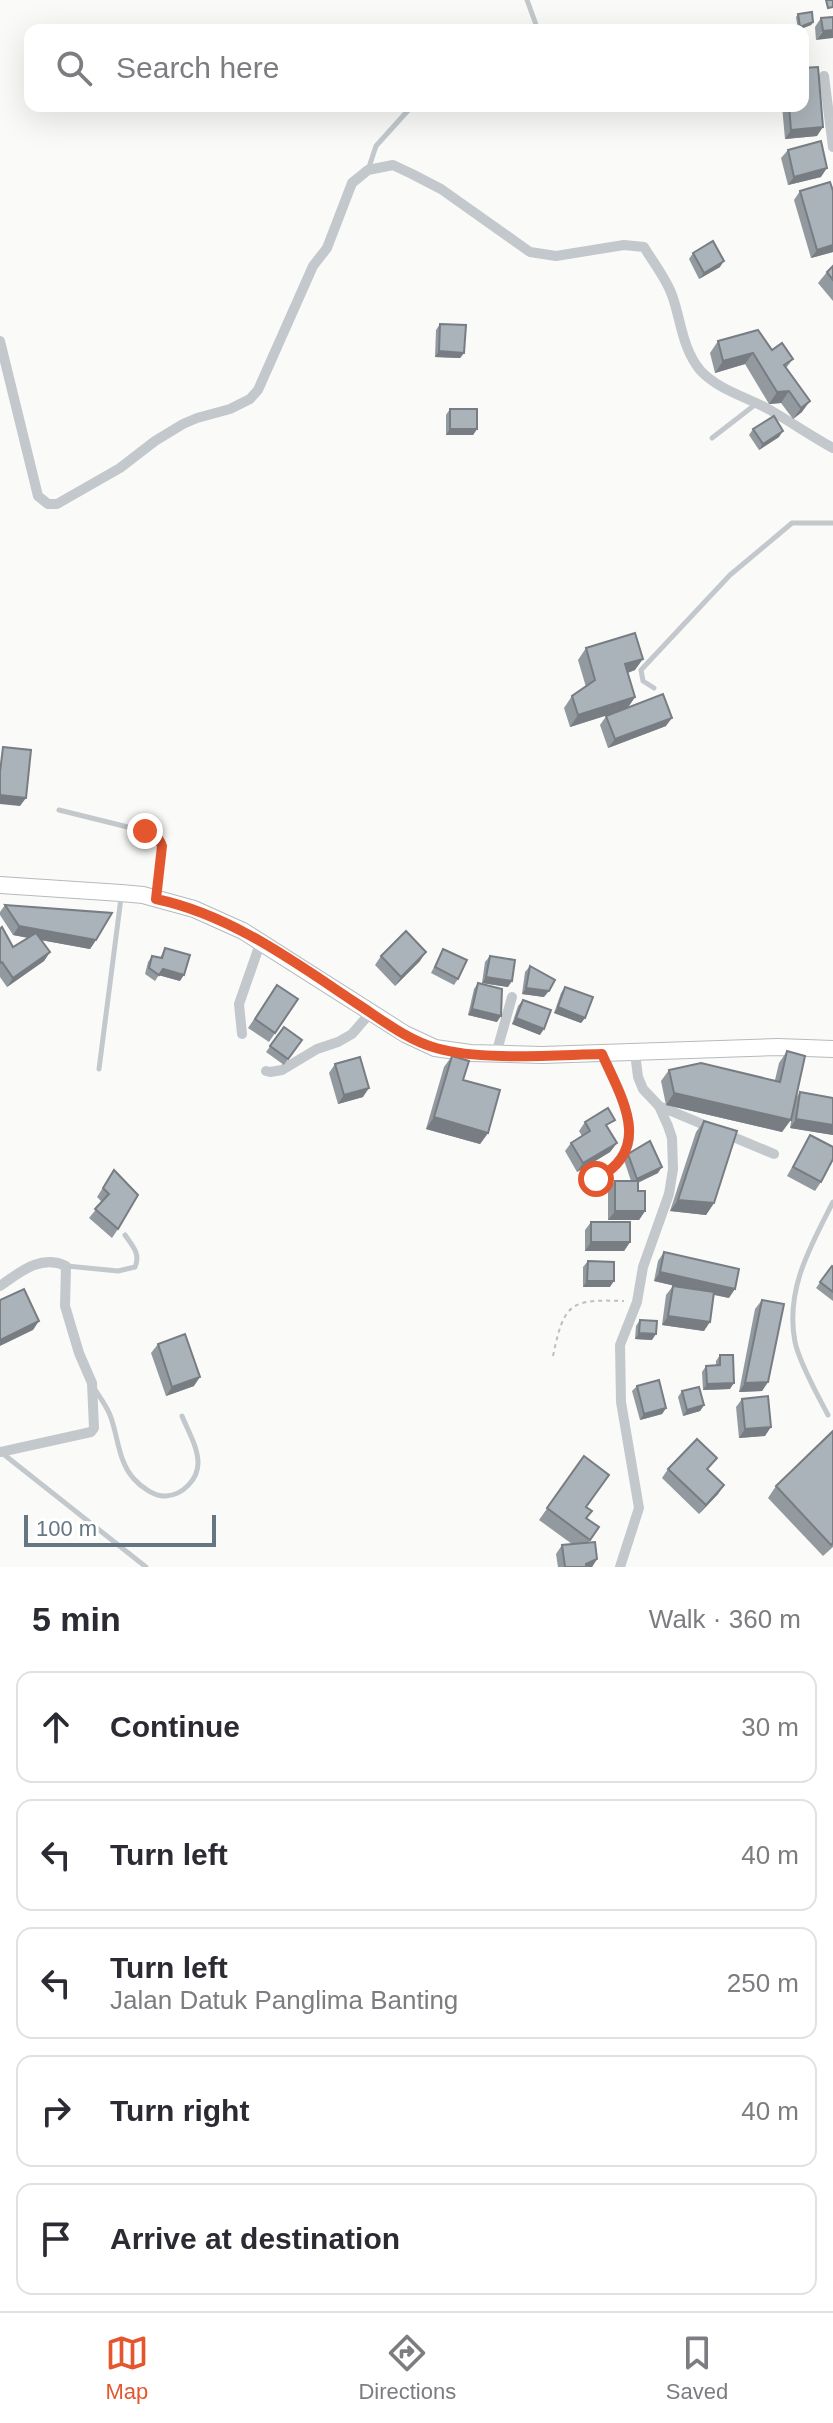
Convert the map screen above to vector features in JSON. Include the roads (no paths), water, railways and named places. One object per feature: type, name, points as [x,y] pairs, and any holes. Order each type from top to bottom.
[{"type":"main road","points":[[0,885],[121,893],[156,899],[219,918],[261,941],[405,1034],[435,1048],[496,1054],[602,1054],[788,1047],[833,1049]]},
{"type":"street","points":[[824,76],[833,147]]},
{"type":"street","points":[[0,341],[38,496],[48,504],[57,504],[120,468],[183,424],[250,399],[258,390],[313,266],[327,248],[352,183],[368,170],[393,165],[441,189],[530,252],[556,256],[624,245],[644,247],[670,291],[681,332],[700,370],[716,383],[833,448]]},
{"type":"street","points":[[242,1034],[239,1004],[261,941]]},
{"type":"street","points":[[496,1054],[512,997]]},
{"type":"street","points":[[266,1071],[282,1070],[317,1049],[338,1042],[352,1034],[371,1012]]},
{"type":"street","points":[[620,1567],[639,1508],[621,1402],[620,1345],[637,1302],[643,1267],[669,1194],[673,1169],[672,1138],[659,1106],[643,1089],[635,1053]]},
{"type":"street","points":[[596,1179],[608,1173],[619,1161],[630,1132],[627,1111],[602,1054]]},
{"type":"street","points":[[659,1106],[774,1154]]},
{"type":"street","points":[[0,1286],[27,1267],[56,1261],[66,1266],[65,1306],[92,1383],[94,1428],[91,1432],[1,1452]]},
{"type":"lane","points":[[527,0],[536,24]]},
{"type":"lane","points":[[368,170],[376,146],[407,112]]},
{"type":"lane","points":[[712,438],[756,404]]},
{"type":"lane","points":[[654,688],[643,681],[641,670],[730,575],[792,523],[833,523]]},
{"type":"lane","points":[[59,810],[152,833],[159,839],[162,846],[156,899]]},
{"type":"lane","points":[[99,1069],[121,893]]},
{"type":"lane","points":[[828,1415],[795,1345],[792,1310],[805,1255],[833,1202]]},
{"type":"lane","points":[[66,1266],[118,1271],[135,1267],[138,1261],[136,1250],[125,1235]]},
{"type":"lane","points":[[92,1383],[110,1414],[125,1467],[134,1480],[148,1491],[165,1496],[182,1490],[197,1473],[196,1449],[182,1416]]},
{"type":"lane","points":[[1,1452],[146,1567]]}]
